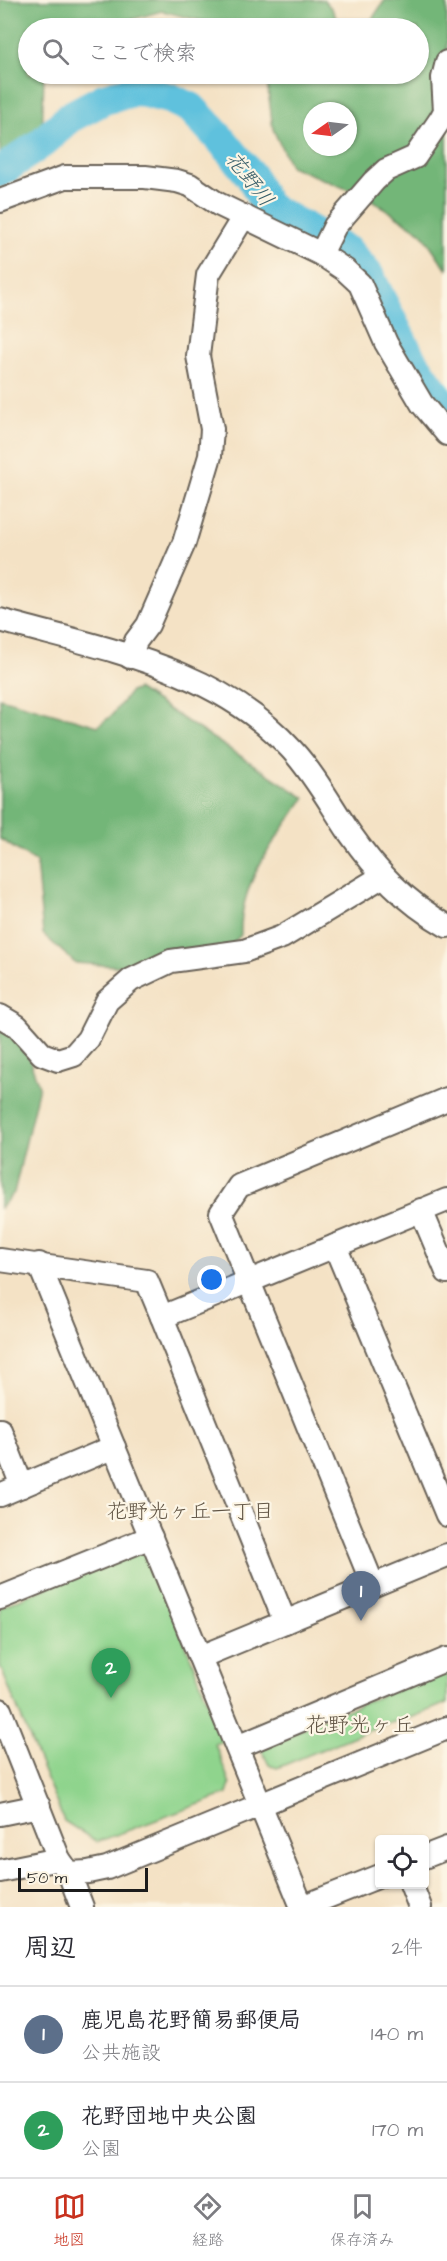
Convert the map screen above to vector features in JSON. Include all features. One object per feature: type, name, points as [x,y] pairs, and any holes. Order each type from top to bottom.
[{"type":"street","points":[[321,254],[335,226],[374,181],[386,170],[415,157],[441,120],[445,111],[443,78],[447,62]]},
{"type":"street","points":[[0,201],[65,177],[146,177],[190,184],[218,204],[321,254],[345,270],[360,284],[392,353],[422,404],[447,434]]},
{"type":"street","points":[[130,657],[136,641],[148,625],[184,543],[210,456],[212,429],[198,356],[208,274],[243,216]]},
{"type":"street","points":[[0,620],[171,670],[207,684],[237,702],[293,750],[350,833],[383,876],[417,909],[447,926]]},
{"type":"street","points":[[0,1016],[17,1026],[42,1054],[58,1060],[74,1055],[88,1039],[107,1001],[131,980],[171,961],[244,951],[282,937],[383,876]]},
{"type":"street","points":[[373,1585],[221,1213],[239,1186],[447,1100]]},
{"type":"street","points":[[162,1317],[447,1200]]},
{"type":"street","points":[[421,1210],[447,1272]]},
{"type":"street","points":[[335,1246],[447,1515]]},
{"type":"street","points":[[0,1260],[147,1281],[285,1622]]},
{"type":"street","points":[[39,1264],[302,1907],[375,1878]]},
{"type":"street","points":[[0,1430],[22,1486]]},
{"type":"street","points":[[0,1495],[114,1447]]},
{"type":"street","points":[[0,1598],[151,1537]]},
{"type":"street","points":[[200,1657],[447,1555]]},
{"type":"street","points":[[237,1747],[447,1659]]},
{"type":"street","points":[[0,1711],[82,1907]]},
{"type":"street","points":[[0,1871],[64,1866],[88,1872],[107,1868],[447,1728]]},
{"type":"street","points":[[0,1814],[39,1806]]},
{"type":"street","points":[[429,1855],[447,1848]]},
{"type":"street","points":[[413,1889],[420,1907]]},
{"type":"green space","points":[[0,0],[324,0],[332,9],[336,18],[190,18],[162,11],[137,18],[18,18],[18,84],[44,84],[42,137],[0,181]]},
{"type":"green space","points":[[385,0],[447,0],[447,270],[422,233],[369,198],[290,166],[273,129],[267,84],[429,84],[429,18],[373,18]]},
{"type":"green space","points":[[137,689],[305,798],[261,862],[246,897],[241,935],[231,945],[141,964],[116,966],[75,963],[43,934],[36,862],[0,839],[0,698],[98,726],[112,715],[130,692]]},
{"type":"green space","points":[[0,1027],[24,1044],[39,1086],[14,1193],[0,1208]]},
{"type":"green space","points":[[138,1550],[151,1555],[223,1741],[215,1744],[230,1784],[227,1794],[97,1842],[64,1821],[0,1666],[0,1607]]},
{"type":"green space","points":[[447,1668],[447,1703],[413,1717],[379,1726],[277,1768],[269,1765],[262,1751],[265,1744]]},
{"type":"waterway","name":"花野川","points":[[0,172],[43,142],[70,117],[104,99],[136,90],[169,98],[191,108],[251,176],[267,207],[348,252],[368,275],[410,358],[447,410]]},
{"type":"place","name":"鹿児島花野簡易郵便局","points":[[361,1621]]},
{"type":"place","name":"花野団地中央公園","points":[[111,1698]]},
{"type":"district","name":"花野光ヶ丘一丁目","points":[[190,1511]]},
{"type":"district","name":"花野光ヶ丘","points":[[360,1724]]}]
